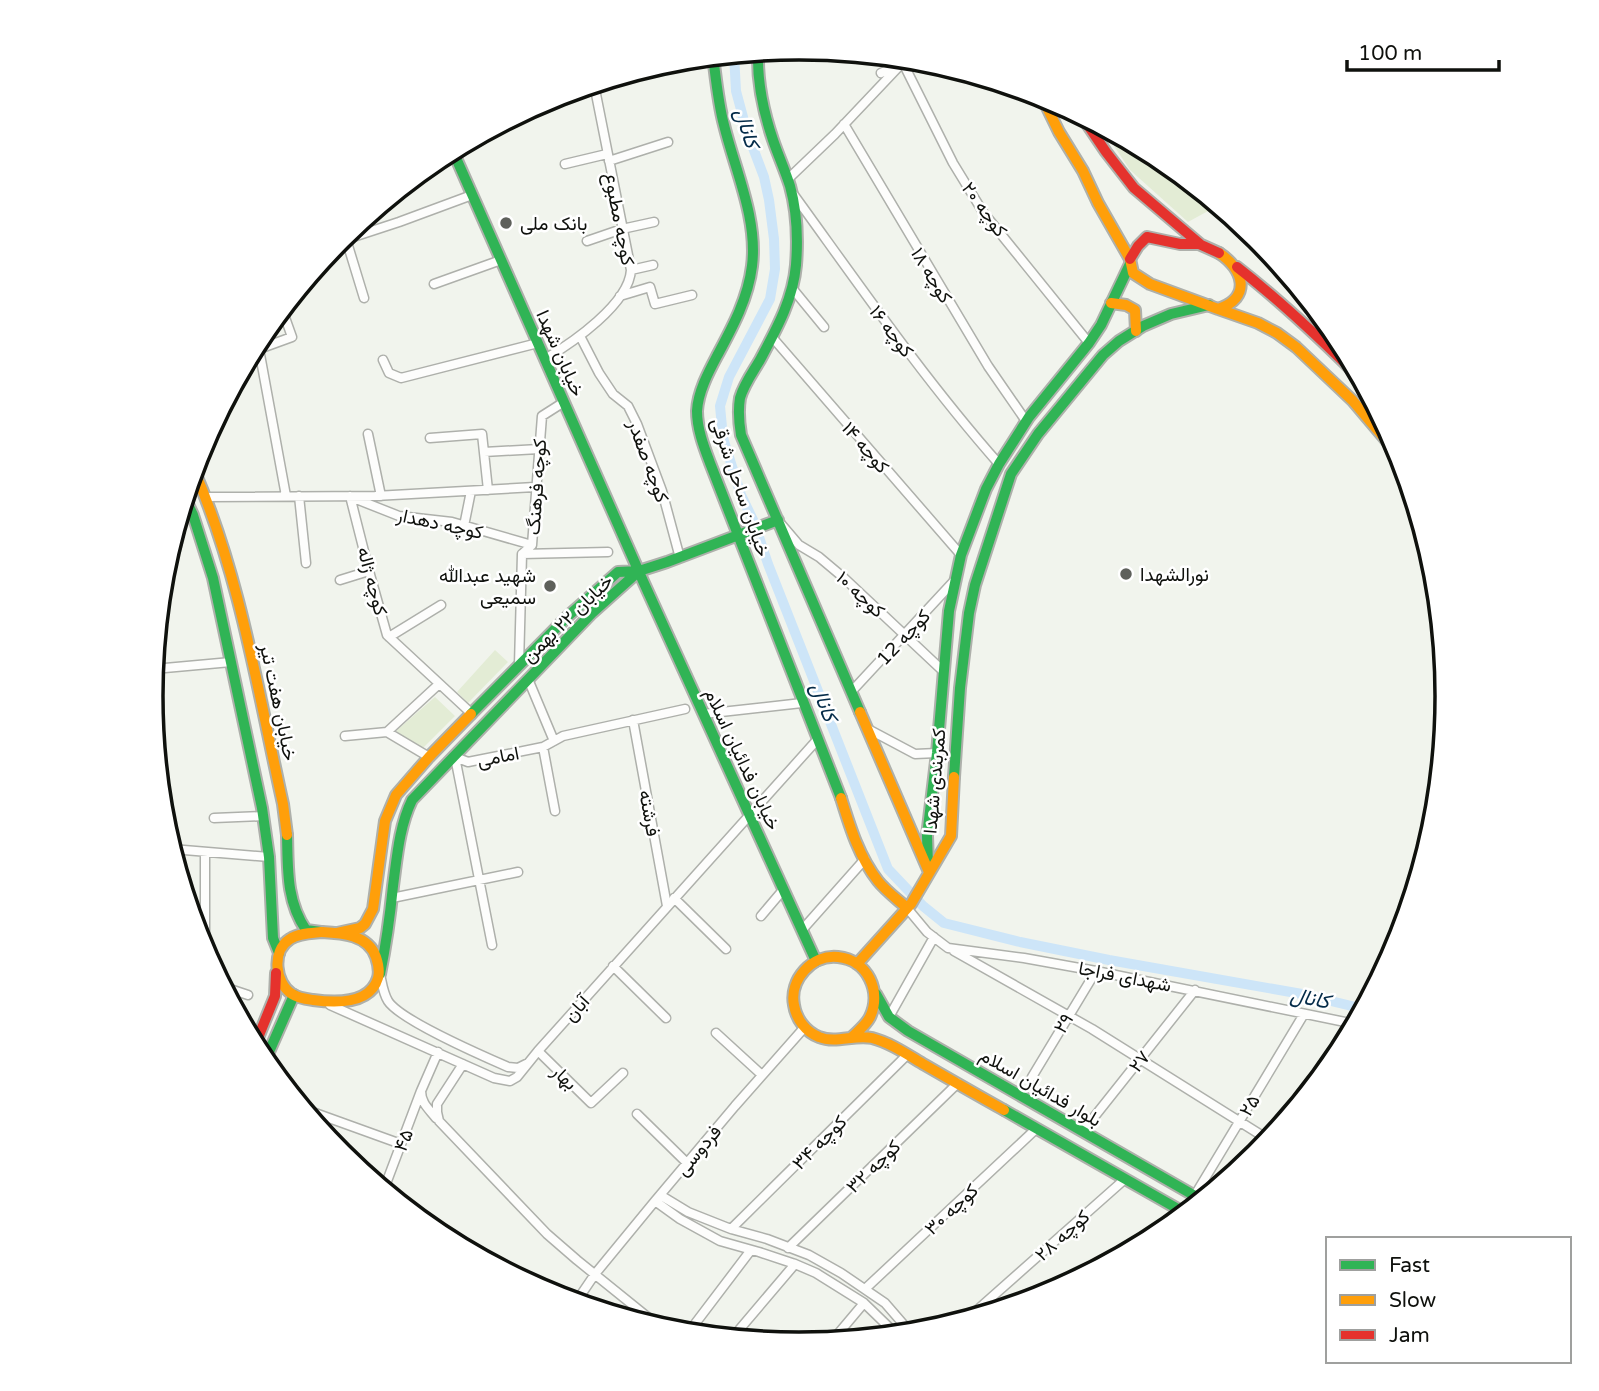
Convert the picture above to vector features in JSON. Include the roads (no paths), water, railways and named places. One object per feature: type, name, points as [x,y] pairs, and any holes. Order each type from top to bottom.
[{"type":"street","name":"خیابان ساحل شرقی","points":[[757,61],[762,100],[773,141],[792,192],[796,267],[782,317],[742,393],[739,415],[741,435],[774,522],[868,729],[926,876]]},
{"type":"street","name":"خیابان ساحل شرقی","points":[[714,65],[720,109],[738,172],[753,250],[751,275],[741,309],[699,395],[697,416],[708,455],[742,535],[850,828],[877,879],[909,906]]},
{"type":"street","points":[[881,73],[893,67]]},
{"type":"street","points":[[788,179],[898,68]]},
{"type":"street","name":"کوچه ۲۰","points":[[909,70],[953,163],[983,212],[1089,343]]},
{"type":"street","name":"کوچه مطبوع","points":[[545,359],[572,344],[608,311],[630,280],[631,270],[596,93]]},
{"type":"street","points":[[1048,110],[1083,171],[1130,261],[1133,273],[1150,284],[1277,332],[1353,401],[1376,428]]},
{"type":"street","name":"کوچه ۱۸","points":[[844,124],[988,366],[1026,421]]},
{"type":"street","points":[[1092,131],[1134,188],[1200,244],[1228,259],[1280,301],[1336,355]]},
{"type":"street","points":[[565,164],[608,158],[668,142]]},
{"type":"street","name":"خیابان شهدا","points":[[457,160],[639,571]]},
{"type":"street","name":"کوچه ۱۶","points":[[792,192],[960,420],[999,464]]},
{"type":"street","points":[[364,232],[472,195]]},
{"type":"street","points":[[587,241],[654,222]]},
{"type":"street","points":[[1130,261],[1138,246],[1147,237],[1160,237],[1179,244],[1200,244]]},
{"type":"street","points":[[346,250],[364,298]]},
{"type":"street","points":[[434,284],[501,260]]},
{"type":"street","name":"کمربندی شهدا","points":[[926,876],[927,836],[937,753],[948,611],[961,555],[986,489],[999,464],[1026,421],[1101,325],[1130,261]]},
{"type":"street","points":[[631,270],[653,265]]},
{"type":"street","points":[[1214,307],[1228,306],[1239,294],[1240,279],[1237,267]]},
{"type":"street","points":[[620,296],[650,287],[655,304],[692,295]]},
{"type":"street","points":[[792,288],[824,327]]},
{"type":"street","points":[[1111,303],[1126,305],[1135,310],[1136,331]]},
{"type":"street","name":"کمربندی شهدا","points":[[926,876],[951,836],[960,688],[969,613],[975,584],[1011,474],[1038,434],[1103,355],[1119,341],[1171,314],[1214,307]]},
{"type":"street","points":[[269,345],[292,337],[286,321]]},
{"type":"street","name":"کوچه صفدر","points":[[580,336],[599,373],[613,394],[628,406],[637,424],[662,491],[680,558]]},
{"type":"street","name":"کوچه ۱۴","points":[[772,337],[961,555]]},
{"type":"street","points":[[383,360],[389,373],[401,378],[538,342]]},
{"type":"street","points":[[261,358],[286,496]]},
{"type":"street","name":"کوچه فرهنگ","points":[[519,665],[522,554],[532,545],[542,416],[564,402]]},
{"type":"street","points":[[368,433],[381,496]]},
{"type":"street","points":[[430,438],[482,434],[488,490]]},
{"type":"street","points":[[484,452],[539,449]]},
{"type":"street","name":"خیابان هفت تیر","points":[[200,483],[237,595],[283,804],[289,884],[296,915],[306,930],[321,932]]},
{"type":"street","name":"کوچه دهدار","points":[[206,497],[381,496],[535,487]]},
{"type":"street","points":[[464,526],[471,491]]},
{"type":"street","points":[[299,496],[306,563]]},
{"type":"street","name":"کوچه دهدار","points":[[350,496],[399,516],[452,522],[532,545]]},
{"type":"street","name":"کوچه ژاله","points":[[350,496],[387,635],[471,713]]},
{"type":"street","name":"خیابان هفت تیر","points":[[190,514],[214,578],[264,816],[273,938],[279,953]]},
{"type":"street","points":[[639,571],[774,522]]},
{"type":"street","name":"کوچه ۱۰","points":[[774,522],[799,545],[845,578],[943,671]]},
{"type":"street","points":[[522,554],[608,552]]},
{"type":"street","points":[[340,580],[369,571]]},
{"type":"street","name":"خیابان ۲۲ بهمن","points":[[337,933],[360,928],[373,909],[385,821],[396,794],[471,713],[568,616],[618,572],[639,571]]},
{"type":"street","name":"خیابان ۲۲ بهمن","points":[[380,974],[398,849],[405,813],[412,800],[592,613],[639,571]]},
{"type":"street","name":"خیابان فدائیان اسلام","points":[[639,571],[816,961]]},
{"type":"street","name":"کوچه 12","points":[[852,692],[955,581]]},
{"type":"street","points":[[389,637],[441,605]]},
{"type":"street","points":[[164,668],[232,662]]},
{"type":"street","points":[[528,680],[554,741]]},
{"type":"street","points":[[387,732],[439,684]]},
{"type":"street","points":[[703,714],[802,703]]},
{"type":"street","name":"امامی","points":[[455,757],[468,762],[543,747],[563,736],[685,709]]},
{"type":"street","name":"فرشته","points":[[633,720],[667,906]]},
{"type":"street","points":[[868,729],[915,754],[937,753]]},
{"type":"street","points":[[345,736],[387,732],[429,757]]},
{"type":"street","name":"آبان","points":[[526,1065],[817,740]]},
{"type":"street","points":[[543,747],[555,811]]},
{"type":"street","name":"امامی","points":[[455,757],[492,945]]},
{"type":"street","points":[[214,818],[264,816]]},
{"type":"street","points":[[183,850],[269,857]]},
{"type":"street","points":[[205,852],[205,921]]},
{"type":"street","points":[[802,930],[865,859]]},
{"type":"street","points":[[392,898],[518,872]]},
{"type":"street","points":[[857,964],[909,906],[926,876]]},
{"type":"street","points":[[761,916],[783,890]]},
{"type":"street","points":[[674,898],[726,949]]},
{"type":"street","points":[[909,906],[926,932],[948,948],[1068,1016],[1260,1134]]},
{"type":"street","points":[[260,1032],[275,996],[279,953],[287,940],[301,934],[337,933],[358,936],[369,944],[376,957],[389,1002],[402,1013],[436,1033],[508,1067],[526,1065]]},
{"type":"street","points":[[889,1017],[934,937]]},
{"type":"street","name":"شهدای فراجا","points":[[948,948],[1096,971],[1345,1022]]},
{"type":"street","points":[[837,957],[857,964],[871,979],[875,992],[876,1005],[871,1018],[863,1029],[852,1037],[827,1040],[814,1036],[797,1019],[794,1008],[795,986],[800,976],[807,967],[826,958],[837,957]]},
{"type":"street","points":[[613,966],[666,1018]]},
{"type":"street","points":[[277,967],[281,982],[294,995],[324,1002],[344,1003],[361,998],[374,987],[380,974]]},
{"type":"street","name":"۲۹","points":[[1032,1077],[1096,971]]},
{"type":"street","name":"۲۷","points":[[1083,1131],[1195,990]]},
{"type":"street","points":[[237,991],[248,995]]},
{"type":"street","name":"بلوار فدائیان اسلام","points":[[875,992],[889,1017],[908,1031],[1194,1195]]},
{"type":"street","points":[[271,1048],[294,995]]},
{"type":"street","points":[[324,1002],[494,1078],[510,1081],[517,1077],[526,1065]]},
{"type":"street","name":"۲۵","points":[[1204,1186],[1239,1121],[1304,1014]]},
{"type":"street","name":"فردوسی","points":[[582,1293],[657,1198],[804,1028]]},
{"type":"street","points":[[716,1033],[762,1075]]},
{"type":"street","name":"بلوار فدائیان اسلام","points":[[852,1037],[868,1037],[890,1045],[1176,1208]]},
{"type":"street","name":"بهار","points":[[538,1051],[591,1103],[623,1073]]},
{"type":"street","name":"۴۵","points":[[387,1180],[438,1052]]},
{"type":"street","name":"کوچه ۳۴","points":[[731,1229],[907,1055]]},
{"type":"street","points":[[439,1121],[437,1104],[463,1064]]},
{"type":"street","name":"کوچه ۳۲","points":[[788,1248],[958,1083]]},
{"type":"street","points":[[421,1091],[424,1103],[439,1121],[547,1234],[641,1311]]},
{"type":"street","points":[[637,1114],[687,1163]]},
{"type":"street","points":[[321,1115],[401,1144]]},
{"type":"street","name":"کوچه ۳۰","points":[[865,1289],[1037,1128]]},
{"type":"street","name":"کوچه ۲۸","points":[[984,1304],[1125,1179]]},
{"type":"street","points":[[657,1198],[731,1229],[808,1255],[865,1289],[884,1303],[902,1323]]},
{"type":"street","points":[[657,1198],[707,1235],[816,1273],[864,1303],[888,1325]]},
{"type":"street","points":[[696,1323],[751,1250]]},
{"type":"street","points":[[740,1328],[794,1264]]},
{"type":"street","points":[[841,1330],[864,1303]]},
{"type":"waterway","name":"کانال","points":[[734,63],[736,91],[769,200],[775,269],[770,299],[729,377],[720,406],[723,438],[741,495],[754,522],[888,869],[923,906],[944,923],[1020,942],[1302,994],[1354,1007]]},
{"type":"place","name":"بانک ملی","points":[[506,223]]},
{"type":"place","name":"نورالشهدا","points":[[1126,574]]},
{"type":"place","name":"شهید عبدالله سمیعی","points":[[550,586]]}]
